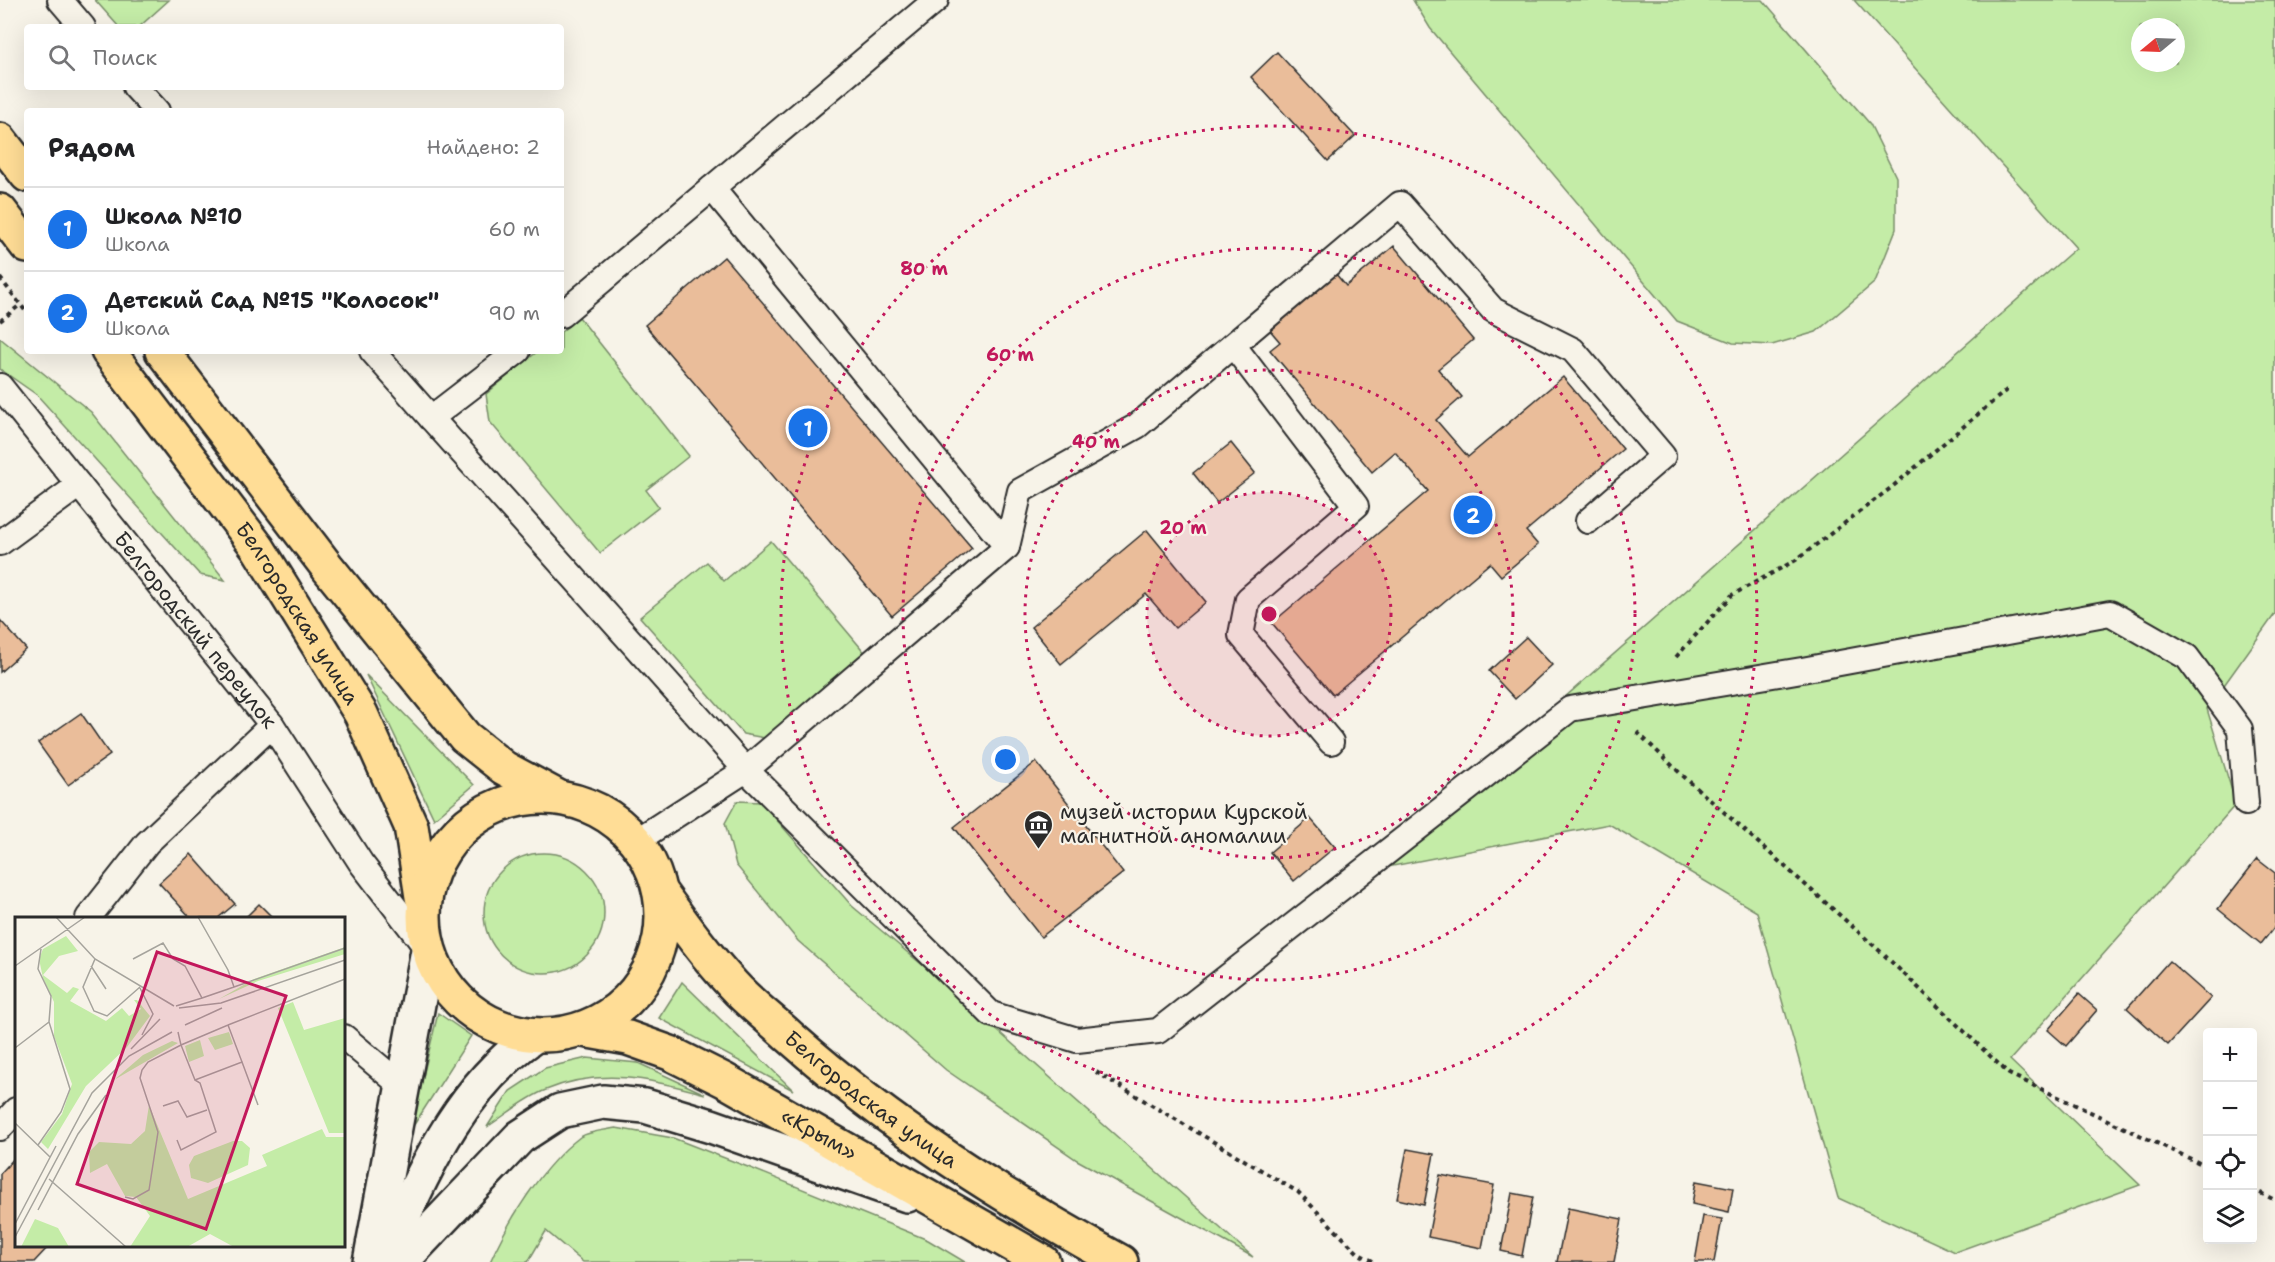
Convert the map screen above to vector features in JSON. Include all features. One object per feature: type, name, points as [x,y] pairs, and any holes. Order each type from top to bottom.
[{"type":"main road","points":[[0,140],[24,172]]},
{"type":"main road","points":[[0,211],[24,242]]},
{"type":"main road","name":"Белгородская улица","points":[[110,354],[258,548],[361,714],[411,826],[424,906]]},
{"type":"main road","points":[[164,354],[328,568],[465,737],[504,768],[558,797]]},
{"type":"main road","name":"«Крым»","points":[[558,797],[587,804],[605,814],[636,841],[651,865],[660,892],[663,924],[656,957],[640,985],[619,1009],[583,1030],[560,1035],[534,1035],[496,1026],[468,1010],[445,986],[428,950],[424,932],[424,906],[431,874],[446,846],[468,823],[495,806],[523,798],[558,797]]},
{"type":"main road","name":"Белгородская улица","points":[[660,892],[698,945],[734,987],[814,1058],[910,1134],[994,1191],[1120,1262]]},
{"type":"main road","points":[[370,1262],[428,950]]},
{"type":"main road","name":"«Крым»","points":[[583,1030],[628,1038],[670,1053],[724,1080],[1043,1262]]},
{"type":"main road","points":[[382,1262],[424,1173],[458,1115],[484,1077],[509,1053],[534,1035]]},
{"type":"main road","points":[[401,1262],[520,1137],[560,1111],[603,1102],[645,1106],[711,1126],[973,1220]]},
{"type":"lane","points":[[60,0],[80,24]]},
{"type":"lane","points":[[564,312],[936,0]]},
{"type":"lane","points":[[138,90],[154,108]]},
{"type":"lane","points":[[712,188],[1007,547]]},
{"type":"lane","points":[[636,841],[746,770],[1007,547],[1020,491],[1137,426],[1400,204],[1493,310],[1573,350],[1663,456],[1588,521]]},
{"type":"lane","points":[[1233,345],[1356,506],[1248,600],[1241,635],[1331,742]]},
{"type":"lane","points":[[375,354],[746,770],[991,1014],[1077,1040],[1158,1032],[1570,709],[1802,670],[2110,613],[2187,657],[2240,729],[2246,803]]},
{"type":"lane","points":[[431,418],[514,354]]},
{"type":"lane","name":"Белгородский переулок","points":[[0,386],[272,725],[147,843],[89,917]]},
{"type":"lane","points":[[0,543],[79,485]]},
{"type":"lane","points":[[272,725],[362,863],[428,950]]},
{"type":"lane","points":[[345,1038],[403,1087]]},
{"type":"lane","points":[[0,1128],[15,1111]]},
{"type":"path","points":[[0,278],[24,310]]},
{"type":"path","points":[[0,321],[20,305]]},
{"type":"path","points":[[1641,696],[1732,596],[1796,560],[1892,487],[2009,388]]},
{"type":"path","points":[[1634,730],[1881,952],[2009,1074],[2203,1165]]},
{"type":"path","points":[[1077,1040],[1097,1075],[1298,1192],[1359,1254],[1374,1262]]},
{"type":"path","points":[[2255,1190],[2275,1200]]},
{"type":"green space","points":[[95,0],[169,0],[142,24],[116,24]]},
{"type":"green space","points":[[1413,0],[1763,0],[1870,124],[1896,177],[1896,229],[1875,282],[1816,332],[1772,345],[1733,343],[1677,321],[1430,28]]},
{"type":"green space","points":[[1854,0],[2275,0],[2275,614],[2207,709],[2236,804],[2010,1060],[2140,1185],[1955,1252],[1838,1198],[1757,912],[1609,824],[1367,871],[2076,248]]},
{"type":"green space","points":[[579,317],[689,456],[646,490],[659,507],[600,553],[490,422],[486,394],[534,354],[564,354],[564,330]]},
{"type":"green space","points":[[0,338],[91,412],[225,580],[200,575],[37,395],[0,369]]},
{"type":"green space","points":[[771,541],[866,654],[765,738],[743,734],[640,617],[707,562],[724,581]]},
{"type":"green space","points":[[366,675],[474,785],[434,819]]},
{"type":"green space","points":[[737,801],[761,802],[852,906],[938,978],[1253,1257],[1077,1160],[946,1070],[798,941],[736,865],[725,823]]},
{"type":"green space","points":[[544,853],[567,858],[586,871],[599,890],[604,913],[599,936],[586,955],[567,968],[544,973],[521,968],[502,955],[489,936],[484,913],[489,890],[502,871],[521,858]]},
{"type":"green space","points":[[682,982],[793,1090],[659,1018]]},
{"type":"green space","points":[[438,1013],[471,1036],[410,1131]]},
{"type":"green space","points":[[587,1058],[638,1063],[705,1094],[645,1080],[606,1077],[586,1079],[538,1093],[487,1127],[510,1091],[545,1068]]},
{"type":"green space","points":[[616,1128],[673,1138],[928,1240],[965,1262],[583,1262],[546,1231],[528,1262],[490,1262],[528,1194],[566,1149],[584,1135]]},
{"type":"building","points":[[1277,52],[1355,136],[1328,161],[1251,77]]},
{"type":"building","points":[[1394,246],[1473,340],[1438,369],[1462,397],[1436,420],[1468,457],[1563,377],[1623,449],[1526,531],[1538,545],[1501,576],[1490,563],[1333,695],[1272,623],[1428,491],[1395,452],[1372,472],[1270,350],[1280,342],[1269,329],[1335,273],[1346,286]]},
{"type":"building","points":[[724,257],[972,548],[892,616],[645,325]]},
{"type":"building","points":[[1231,443],[1255,473],[1217,503],[1193,473]]},
{"type":"building","points":[[1147,530],[1206,602],[1175,628],[1146,594],[1061,664],[1031,627]]},
{"type":"building","points":[[0,620],[26,649],[0,672]]},
{"type":"building","points":[[1526,637],[1552,665],[1515,699],[1489,671]]},
{"type":"building","points":[[81,713],[110,755],[68,785],[38,743]]},
{"type":"building","name":"музей истории Курской магнитной аномалии","points":[[1036,762],[1123,873],[1041,937],[954,827]]},
{"type":"building","points":[[1310,818],[1335,847],[1294,881],[1270,852]]},
{"type":"building","points":[[191,854],[235,904],[219,917],[190,917],[159,883]]},
{"type":"building","points":[[2257,859],[2275,873],[2275,926],[2261,944],[2218,909]]},
{"type":"building","points":[[259,904],[272,917],[246,917]]},
{"type":"building","points":[[2169,961],[2211,998],[2168,1045],[2127,1008]]},
{"type":"building","points":[[2079,994],[2097,1010],[2066,1046],[2048,1030]]},
{"type":"building","points":[[1407,1149],[1434,1154],[1424,1205],[1397,1199]]},
{"type":"building","points":[[15,1157],[15,1247],[48,1247],[34,1262],[0,1262],[0,1174]]},
{"type":"building","points":[[1440,1175],[1494,1185],[1482,1248],[1428,1237]]},
{"type":"building","points":[[1696,1181],[1733,1188],[1729,1212],[1692,1204]]},
{"type":"building","points":[[1512,1193],[1533,1197],[1522,1256],[1501,1251]]},
{"type":"building","points":[[1568,1208],[1622,1219],[1614,1262],[1557,1262]]},
{"type":"building","points":[[1703,1216],[1722,1219],[1714,1262],[1695,1262]]},
{"type":"place","name":"Школа №10","points":[[808,428]]},
{"type":"place","name":"Детский Сад №15 \"Колосок\"","points":[[1473,515]]},
{"type":"place","name":"музей истории Курской магнитной аномалии","points":[[1039,850]]}]
